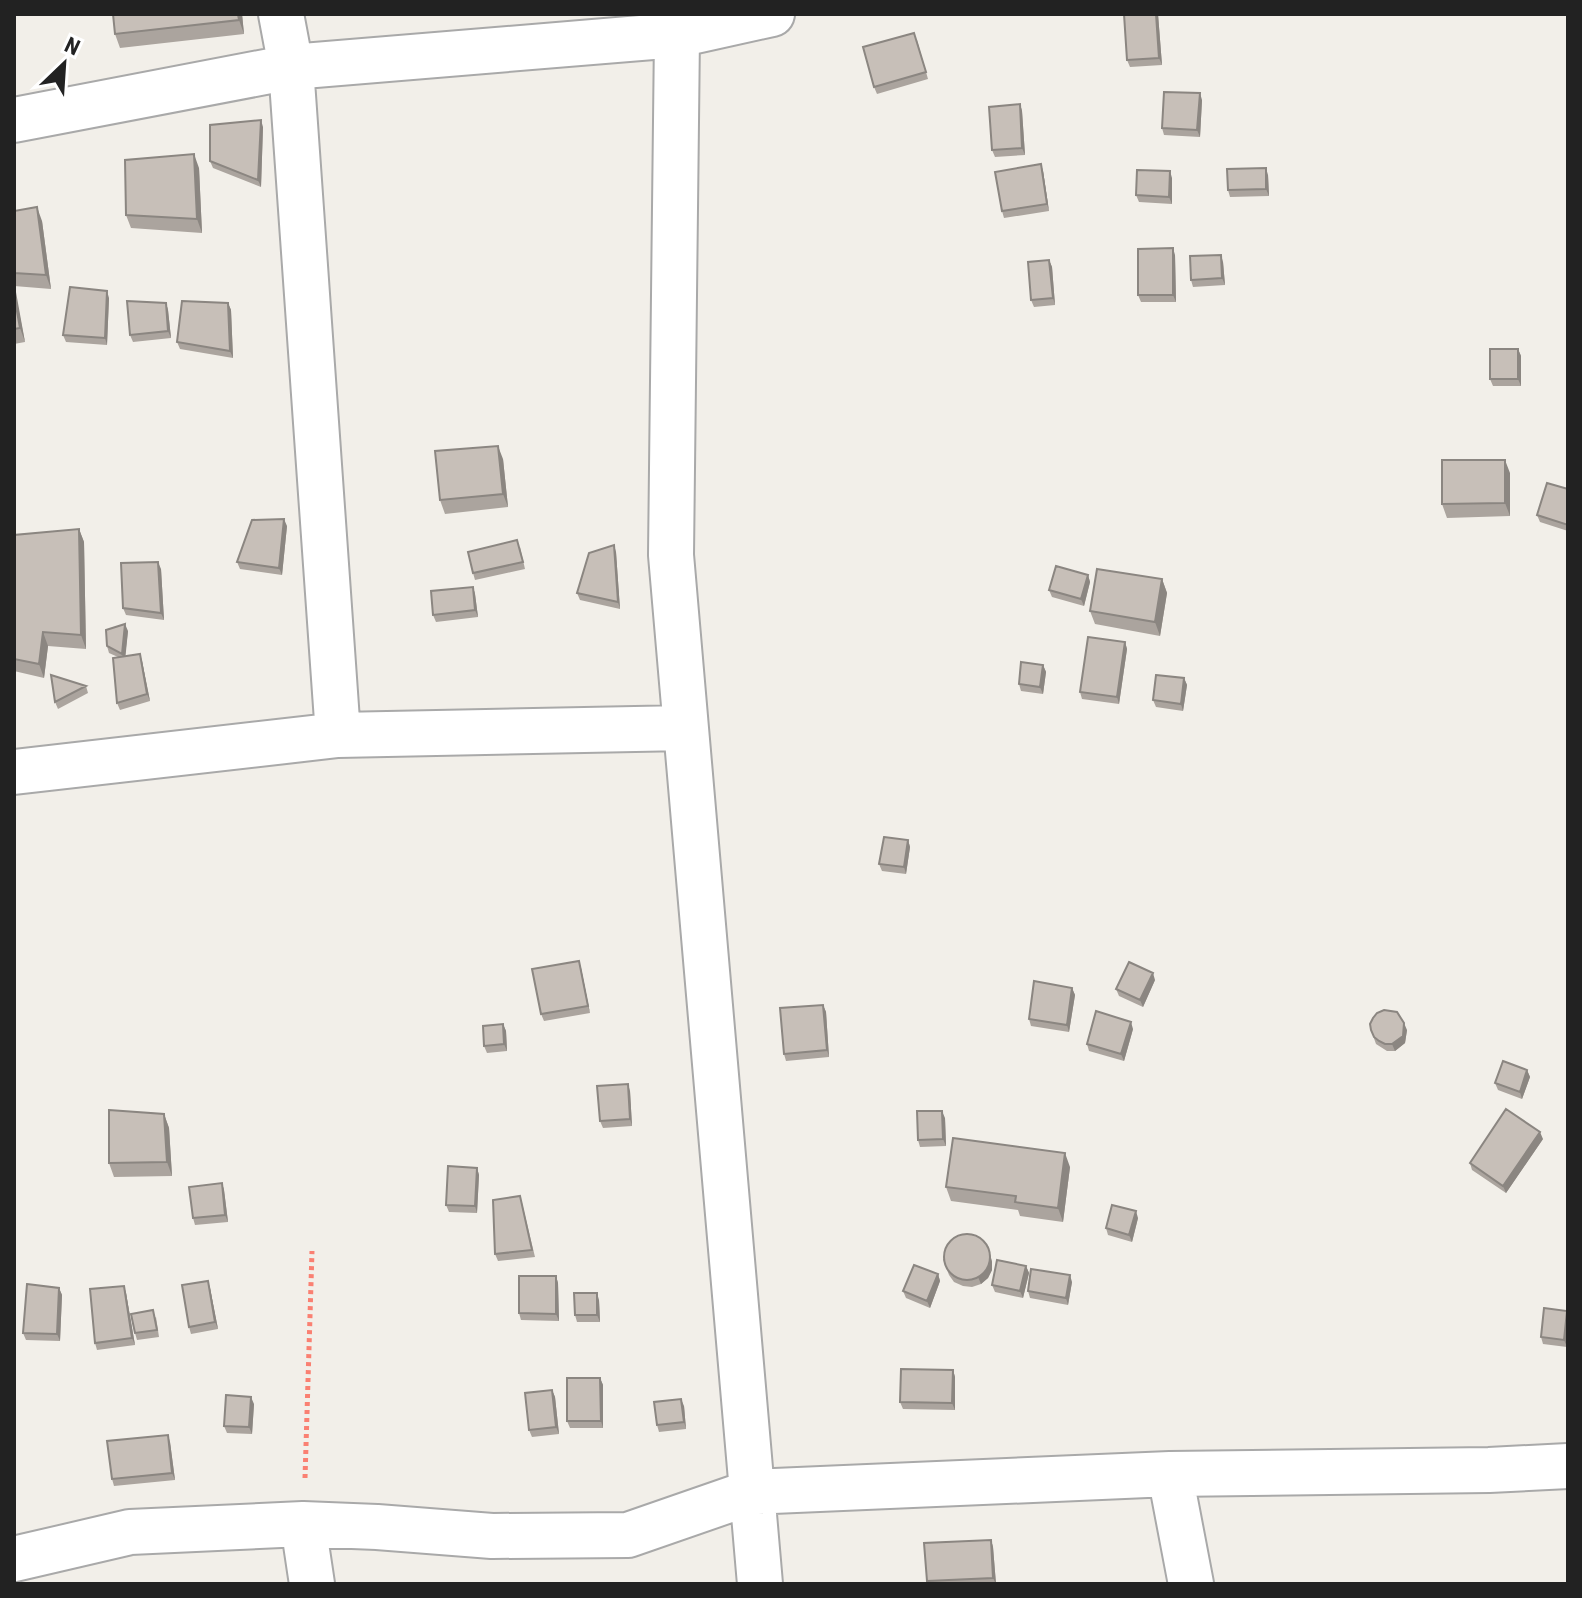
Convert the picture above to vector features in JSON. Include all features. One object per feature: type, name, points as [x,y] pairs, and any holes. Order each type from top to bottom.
[{"type":"street","points":[[281,14],[291,67],[338,735]]},
{"type":"street","points":[[14,120],[291,67],[677,35],[772,14]]},
{"type":"street","points":[[677,35],[671,555],[760,1584]]},
{"type":"street","points":[[14,772],[338,735],[686,728]]},
{"type":"street","points":[[14,1559],[130,1532],[303,1524],[492,1536],[628,1535],[752,1492],[1170,1474],[1489,1470],[1568,1466]]},
{"type":"street","points":[[1170,1474],[1191,1584]]},
{"type":"street","points":[[303,1524],[312,1584]]},
{"type":"path","points":[[303,1524],[312,1251]]},
{"type":"building","points":[[113,14],[238,14],[239,20],[115,34]]},
{"type":"building","points":[[1124,14],[1156,14],[1159,58],[1127,60]]},
{"type":"building","points":[[914,33],[926,72],[874,87],[863,47]]},
{"type":"building","points":[[1164,92],[1200,93],[1197,130],[1162,128]]},
{"type":"building","points":[[1020,104],[1022,148],[992,150],[989,107]]},
{"type":"building","points":[[261,120],[258,180],[210,161],[210,125]]},
{"type":"building","points":[[194,154],[197,219],[126,215],[125,160]]},
{"type":"building","points":[[1041,164],[1047,204],[1002,211],[995,172]]},
{"type":"building","points":[[1266,168],[1266,189],[1228,190],[1227,169]]},
{"type":"building","points":[[1137,170],[1170,171],[1169,197],[1136,195]]},
{"type":"building","points":[[37,207],[46,275],[14,273],[14,211]]},
{"type":"building","points":[[1173,248],[1173,295],[1138,295],[1138,249]]},
{"type":"building","points":[[1221,255],[1222,278],[1191,280],[1190,256]]},
{"type":"building","points":[[1049,260],[1053,298],[1031,300],[1028,262]]},
{"type":"building","points":[[70,287],[107,291],[105,338],[63,335]]},
{"type":"building","points":[[14,295],[20,328],[14,329]]},
{"type":"building","points":[[127,301],[166,303],[168,331],[130,335]]},
{"type":"building","points":[[182,301],[228,303],[230,351],[177,342]]},
{"type":"building","points":[[1490,349],[1518,349],[1518,379],[1490,379]]},
{"type":"building","points":[[498,446],[503,494],[440,500],[435,451]]},
{"type":"building","points":[[1442,460],[1505,460],[1505,503],[1442,504]]},
{"type":"building","points":[[1547,483],[1568,489],[1568,525],[1537,515]]},
{"type":"building","points":[[284,519],[279,568],[237,562],[252,520]]},
{"type":"building","points":[[79,529],[81,635],[43,632],[39,664],[14,659],[14,535]]},
{"type":"building","points":[[517,540],[523,562],[473,573],[468,552]]},
{"type":"building","points":[[614,545],[618,602],[577,593],[589,553]]},
{"type":"building","points":[[158,562],[161,613],[123,608],[121,563]]},
{"type":"building","points":[[1056,566],[1088,575],[1081,599],[1049,590]]},
{"type":"building","points":[[1097,569],[1162,579],[1155,622],[1090,611]]},
{"type":"building","points":[[473,587],[475,610],[433,615],[431,591]]},
{"type":"building","points":[[125,624],[122,654],[107,646],[106,630]]},
{"type":"building","points":[[1088,637],[1125,642],[1117,697],[1080,692]]},
{"type":"building","points":[[140,654],[147,694],[117,703],[113,658]]},
{"type":"building","points":[[1021,662],[1043,665],[1040,687],[1019,684]]},
{"type":"building","points":[[51,675],[86,686],[55,702]]},
{"type":"building","points":[[1156,675],[1184,678],[1181,704],[1153,700]]},
{"type":"building","points":[[884,837],[908,840],[904,867],[879,864]]},
{"type":"building","points":[[579,961],[588,1006],[541,1014],[532,969]]},
{"type":"building","points":[[1129,962],[1153,973],[1140,1000],[1116,989]]},
{"type":"building","points":[[1034,981],[1072,988],[1067,1025],[1029,1019]]},
{"type":"building","points":[[823,1005],[827,1050],[784,1054],[780,1008]]},
{"type":"building","points":[[1384,1010],[1397,1012],[1404,1023],[1403,1036],[1392,1044],[1379,1041],[1371,1030],[1373,1018]]},
{"type":"building","points":[[1096,1011],[1131,1022],[1121,1054],[1087,1044]]},
{"type":"building","points":[[503,1024],[504,1044],[484,1046],[483,1026]]},
{"type":"building","points":[[1503,1061],[1527,1070],[1520,1092],[1495,1083]]},
{"type":"building","points":[[628,1084],[630,1119],[600,1121],[597,1086]]},
{"type":"building","points":[[1506,1109],[1540,1132],[1503,1186],[1470,1163]]},
{"type":"building","points":[[109,1110],[164,1114],[167,1162],[109,1163]]},
{"type":"building","points":[[917,1111],[942,1111],[943,1139],[918,1140]]},
{"type":"building","points":[[953,1138],[1065,1153],[1058,1208],[1015,1202],[1016,1196],[946,1187]]},
{"type":"building","points":[[448,1166],[477,1168],[475,1206],[446,1205]]},
{"type":"building","points":[[222,1183],[225,1215],[193,1218],[189,1187]]},
{"type":"building","points":[[520,1196],[532,1250],[495,1254],[493,1200]]},
{"type":"building","points":[[1112,1205],[1136,1211],[1129,1235],[1106,1228]]},
{"type":"building","points":[[967,1234],[983,1241],[990,1257],[983,1273],[967,1280],[951,1273],[944,1257],[951,1241]]},
{"type":"building","points":[[997,1260],[1026,1266],[1020,1291],[992,1285]]},
{"type":"building","points":[[914,1265],[938,1274],[927,1301],[903,1291]]},
{"type":"building","points":[[1031,1269],[1070,1275],[1066,1298],[1028,1291]]},
{"type":"building","points":[[519,1276],[556,1276],[556,1314],[519,1313]]},
{"type":"building","points":[[208,1281],[215,1322],[189,1327],[182,1285]]},
{"type":"building","points":[[27,1284],[59,1288],[57,1334],[23,1333]]},
{"type":"building","points":[[124,1286],[132,1338],[95,1343],[90,1289]]},
{"type":"building","points":[[574,1293],[597,1293],[597,1315],[575,1315]]},
{"type":"building","points":[[1544,1308],[1567,1311],[1564,1340],[1541,1337]]},
{"type":"building","points":[[153,1310],[157,1330],[135,1333],[131,1314]]},
{"type":"building","points":[[901,1369],[953,1370],[952,1403],[900,1402]]},
{"type":"building","points":[[567,1378],[600,1378],[601,1421],[567,1421]]},
{"type":"building","points":[[552,1390],[556,1427],[529,1430],[525,1393]]},
{"type":"building","points":[[226,1395],[251,1397],[249,1427],[224,1426]]},
{"type":"building","points":[[681,1399],[684,1422],[657,1425],[654,1402]]},
{"type":"building","points":[[168,1435],[172,1473],[112,1479],[107,1441]]},
{"type":"building","points":[[991,1540],[993,1578],[927,1581],[924,1543]]}]
